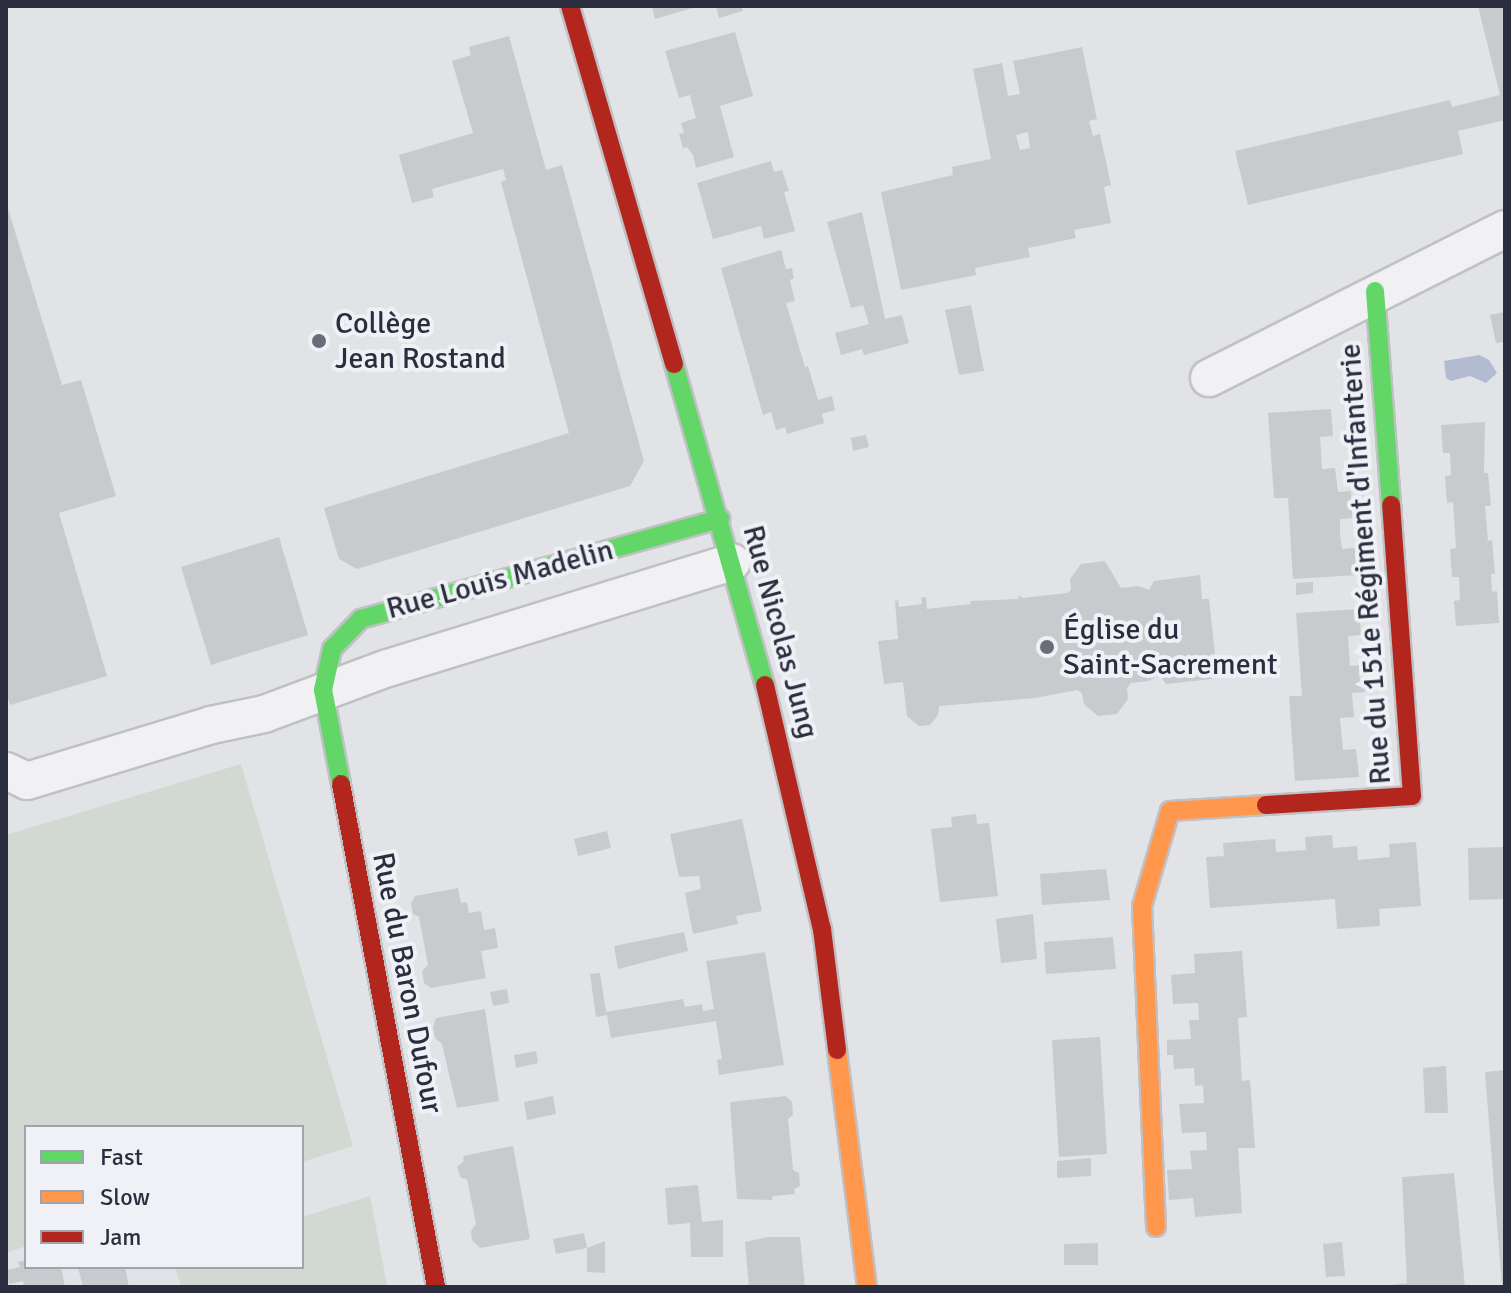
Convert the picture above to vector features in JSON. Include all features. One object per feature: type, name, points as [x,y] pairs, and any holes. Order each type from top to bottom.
[{"type":"street","name":"Rue Nicolas Jung","points":[[570,6],[778,727],[822,929],[867,1287]]},
{"type":"street","points":[[1209,378],[1375,291],[1505,229]]},
{"type":"street","name":"Rue du 151e Régiment d'Infanterie","points":[[1156,1227],[1142,906],[1170,811],[1412,796],[1375,291]]},
{"type":"street","name":"Rue Louis Madelin","points":[[323,690],[332,649],[361,619],[720,519]]},
{"type":"street","name":"Rue Louis Madelin","points":[[6,771],[27,781],[211,725],[264,714],[323,690],[732,562]]},
{"type":"street","name":"Rue du Baron Dufour","points":[[323,690],[436,1287]]},
{"type":"shaded area","points":[[241,764],[353,1146],[304,1161],[304,1125],[24,1125],[24,1247],[6,1253],[6,835]]},
{"type":"shaded area","points":[[370,1196],[387,1285],[181,1287],[176,1269],[304,1269],[304,1216]]},
{"type":"water","points":[[1479,355],[1489,360],[1497,373],[1486,383],[1470,376],[1451,381],[1446,378],[1444,361]]},
{"type":"building","points":[[652,6],[696,6],[696,7],[655,19]]},
{"type":"building","points":[[716,6],[741,6],[743,11],[719,18]]},
{"type":"building","points":[[1478,6],[1505,6],[1505,120],[1458,131],[1463,154],[1248,205],[1235,151],[1450,100],[1452,107],[1500,95]]},
{"type":"building","points":[[735,32],[753,96],[720,106],[734,157],[696,168],[693,155],[687,147],[683,148],[679,134],[684,133],[681,123],[696,118],[690,95],[679,98],[665,51]]},
{"type":"building","points":[[509,36],[546,170],[562,165],[644,461],[630,486],[357,569],[339,559],[324,508],[569,433],[501,182],[506,180],[503,169],[432,189],[434,197],[412,203],[399,155],[473,133],[452,61],[471,55],[469,47]]},
{"type":"building","points":[[1082,47],[1097,119],[1089,121],[1093,136],[1100,134],[1111,185],[1104,187],[1111,223],[1074,230],[1076,238],[1028,248],[1030,257],[975,268],[976,275],[901,290],[881,192],[953,175],[952,167],[991,159],[973,69],[1002,63],[1008,96],[1020,94],[1013,61]],"holes":[[[1028,132],[1030,148],[1020,150],[1016,135]]]},
{"type":"building","points":[[771,161],[774,172],[782,170],[789,191],[784,192],[795,231],[764,239],[761,226],[713,239],[697,183]]},
{"type":"building","points":[[6,202],[62,385],[81,380],[116,496],[59,513],[107,676],[10,705],[6,692]]},
{"type":"building","points":[[862,212],[885,319],[902,315],[909,343],[864,355],[862,349],[841,355],[835,333],[869,324],[863,305],[851,308],[827,222]]},
{"type":"building","points":[[781,250],[786,269],[792,268],[794,278],[790,280],[795,301],[786,303],[805,367],[808,366],[818,400],[832,396],[835,410],[822,414],[824,423],[787,434],[785,427],[776,430],[771,412],[763,415],[721,268]]},
{"type":"building","points":[[971,305],[984,371],[959,375],[945,310]]},
{"type":"building","points":[[1505,312],[1505,342],[1496,343],[1490,315]]},
{"type":"building","points":[[1331,409],[1333,436],[1320,437],[1322,469],[1335,468],[1338,492],[1351,491],[1353,518],[1340,519],[1340,534],[1342,549],[1355,548],[1357,575],[1293,579],[1288,498],[1274,498],[1268,413]]},
{"type":"building","points":[[1485,422],[1484,473],[1488,473],[1491,506],[1485,506],[1495,574],[1491,574],[1492,592],[1497,591],[1499,623],[1456,626],[1454,601],[1460,600],[1459,577],[1452,577],[1450,549],[1456,548],[1453,502],[1447,503],[1445,476],[1451,475],[1450,453],[1443,453],[1441,425]]},
{"type":"building","points":[[866,435],[869,447],[853,451],[851,438]]},
{"type":"building","points":[[279,537],[308,635],[211,665],[181,567]]},
{"type":"building","name":"Église du Saint-Sacrement","points":[[1105,561],[1121,588],[1138,586],[1149,590],[1154,581],[1200,575],[1202,599],[1209,599],[1215,654],[1209,655],[1212,679],[1166,684],[1159,675],[1149,681],[1131,683],[1127,688],[1128,699],[1117,714],[1098,716],[1084,704],[1082,693],[1077,690],[1035,698],[939,706],[938,715],[930,725],[919,726],[907,716],[903,682],[884,684],[878,641],[898,639],[895,601],[898,600],[899,607],[922,604],[921,598],[926,597],[927,609],[971,604],[970,601],[1019,599],[1018,595],[1023,598],[1067,593],[1071,590],[1070,579],[1081,564]]},
{"type":"building","points":[[1313,582],[1313,593],[1296,595],[1296,583]]},
{"type":"building","points":[[1359,609],[1361,635],[1348,636],[1350,666],[1363,665],[1365,692],[1352,693],[1354,717],[1340,718],[1343,750],[1356,749],[1359,777],[1295,781],[1289,696],[1302,696],[1296,613]]},
{"type":"building","points":[[976,814],[977,824],[989,823],[998,896],[940,902],[931,829],[952,827],[951,817]]},
{"type":"building","points":[[742,819],[762,911],[736,916],[738,924],[693,934],[685,893],[701,889],[699,876],[679,877],[670,834]]},
{"type":"building","points":[[607,831],[611,848],[578,856],[574,839]]},
{"type":"building","points":[[1332,835],[1333,848],[1357,846],[1358,860],[1390,857],[1389,844],[1416,842],[1421,906],[1379,909],[1380,926],[1337,929],[1335,899],[1210,908],[1206,857],[1224,856],[1223,843],[1275,839],[1276,852],[1306,850],[1305,837]]},
{"type":"building","points":[[1505,847],[1505,899],[1469,900],[1468,848]]},
{"type":"building","points":[[1106,869],[1110,900],[1042,905],[1040,874]]},
{"type":"building","points":[[458,888],[461,903],[467,902],[469,913],[481,911],[484,930],[495,928],[498,948],[481,951],[486,978],[431,988],[424,983],[422,971],[428,965],[419,917],[413,914],[411,903],[415,896]]},
{"type":"building","points":[[1033,914],[1037,959],[1001,963],[996,919]]},
{"type":"building","points":[[684,932],[688,951],[618,969],[614,946]]},
{"type":"building","points":[[1113,937],[1116,969],[1046,974],[1044,942]]},
{"type":"building","points":[[1242,951],[1247,1017],[1238,1018],[1242,1081],[1250,1080],[1255,1148],[1238,1148],[1242,1213],[1195,1217],[1193,1198],[1169,1200],[1167,1170],[1192,1169],[1190,1151],[1207,1150],[1206,1132],[1182,1133],[1179,1104],[1204,1103],[1203,1085],[1195,1086],[1194,1068],[1174,1069],[1173,1055],[1167,1055],[1167,1040],[1191,1039],[1189,1020],[1199,1020],[1198,1003],[1173,1004],[1171,975],[1195,973],[1194,954]]},
{"type":"building","points":[[765,952],[784,1065],[719,1075],[717,1060],[722,1059],[716,1021],[611,1038],[607,1015],[596,1017],[590,974],[600,973],[606,1012],[683,999],[685,1007],[702,1004],[703,1011],[714,1009],[706,961]]},
{"type":"building","points":[[507,989],[509,1003],[493,1006],[490,992]]},
{"type":"building","points":[[485,1009],[499,1101],[457,1108],[442,1044],[435,1038],[433,1027],[436,1018]]},
{"type":"building","points":[[1100,1037],[1107,1154],[1059,1157],[1052,1040]]},
{"type":"building","points":[[536,1051],[538,1063],[516,1068],[514,1055]]},
{"type":"building","points":[[1446,1066],[1448,1113],[1425,1113],[1423,1068]]},
{"type":"building","points":[[1505,1070],[1505,1287],[1502,1287],[1485,1072]]},
{"type":"building","points":[[553,1096],[556,1114],[527,1120],[524,1102]]},
{"type":"building","points":[[786,1096],[792,1102],[793,1115],[788,1119],[793,1170],[799,1173],[800,1186],[794,1189],[795,1194],[773,1196],[772,1200],[737,1199],[730,1102]]},
{"type":"building","points":[[513,1146],[530,1239],[480,1248],[472,1240],[471,1231],[476,1224],[467,1179],[461,1178],[457,1167],[464,1161],[463,1156]]},
{"type":"building","points":[[1091,1158],[1091,1176],[1057,1178],[1057,1161]]},
{"type":"building","points":[[1454,1173],[1465,1287],[1374,1287],[1407,1283],[1402,1177]]},
{"type":"building","points":[[698,1185],[702,1222],[723,1220],[723,1257],[691,1257],[690,1223],[668,1225],[665,1188]]},
{"type":"building","points":[[584,1233],[587,1248],[556,1254],[553,1239]]},
{"type":"building","points":[[768,1237],[800,1237],[805,1287],[749,1287],[745,1242]]},
{"type":"building","points":[[605,1241],[605,1273],[587,1272],[587,1248]]},
{"type":"building","points":[[1342,1242],[1345,1276],[1326,1277],[1323,1244]]},
{"type":"building","points":[[1098,1243],[1098,1265],[1064,1265],[1064,1244]]},
{"type":"building","points":[[24,1260],[24,1269],[61,1269],[65,1287],[24,1287],[23,1281],[9,1284],[6,1270],[20,1267],[18,1262]]},
{"type":"building","points":[[78,1269],[125,1269],[129,1287],[83,1287]]},
{"type":"traffic: fast","points":[[1375,291],[1391,505]]},
{"type":"traffic: fast","points":[[674,364],[765,685]]},
{"type":"traffic: fast","points":[[341,784],[323,690],[332,649],[361,619],[720,519]]},
{"type":"traffic: slow","points":[[1156,1227],[1142,906],[1170,811],[1266,805]]},
{"type":"traffic: slow","points":[[837,1050],[867,1287]]},
{"type":"traffic: jam","points":[[570,6],[674,364]]},
{"type":"traffic: jam","points":[[1266,805],[1412,796],[1391,505]]},
{"type":"traffic: jam","points":[[765,685],[822,929],[837,1050]]},
{"type":"traffic: jam","points":[[341,784],[436,1287]]},
{"type":"place","name":"Collège Jean Rostand","points":[[319,341]]},
{"type":"place","name":"Église du Saint-Sacrement","points":[[1047,647]]}]
